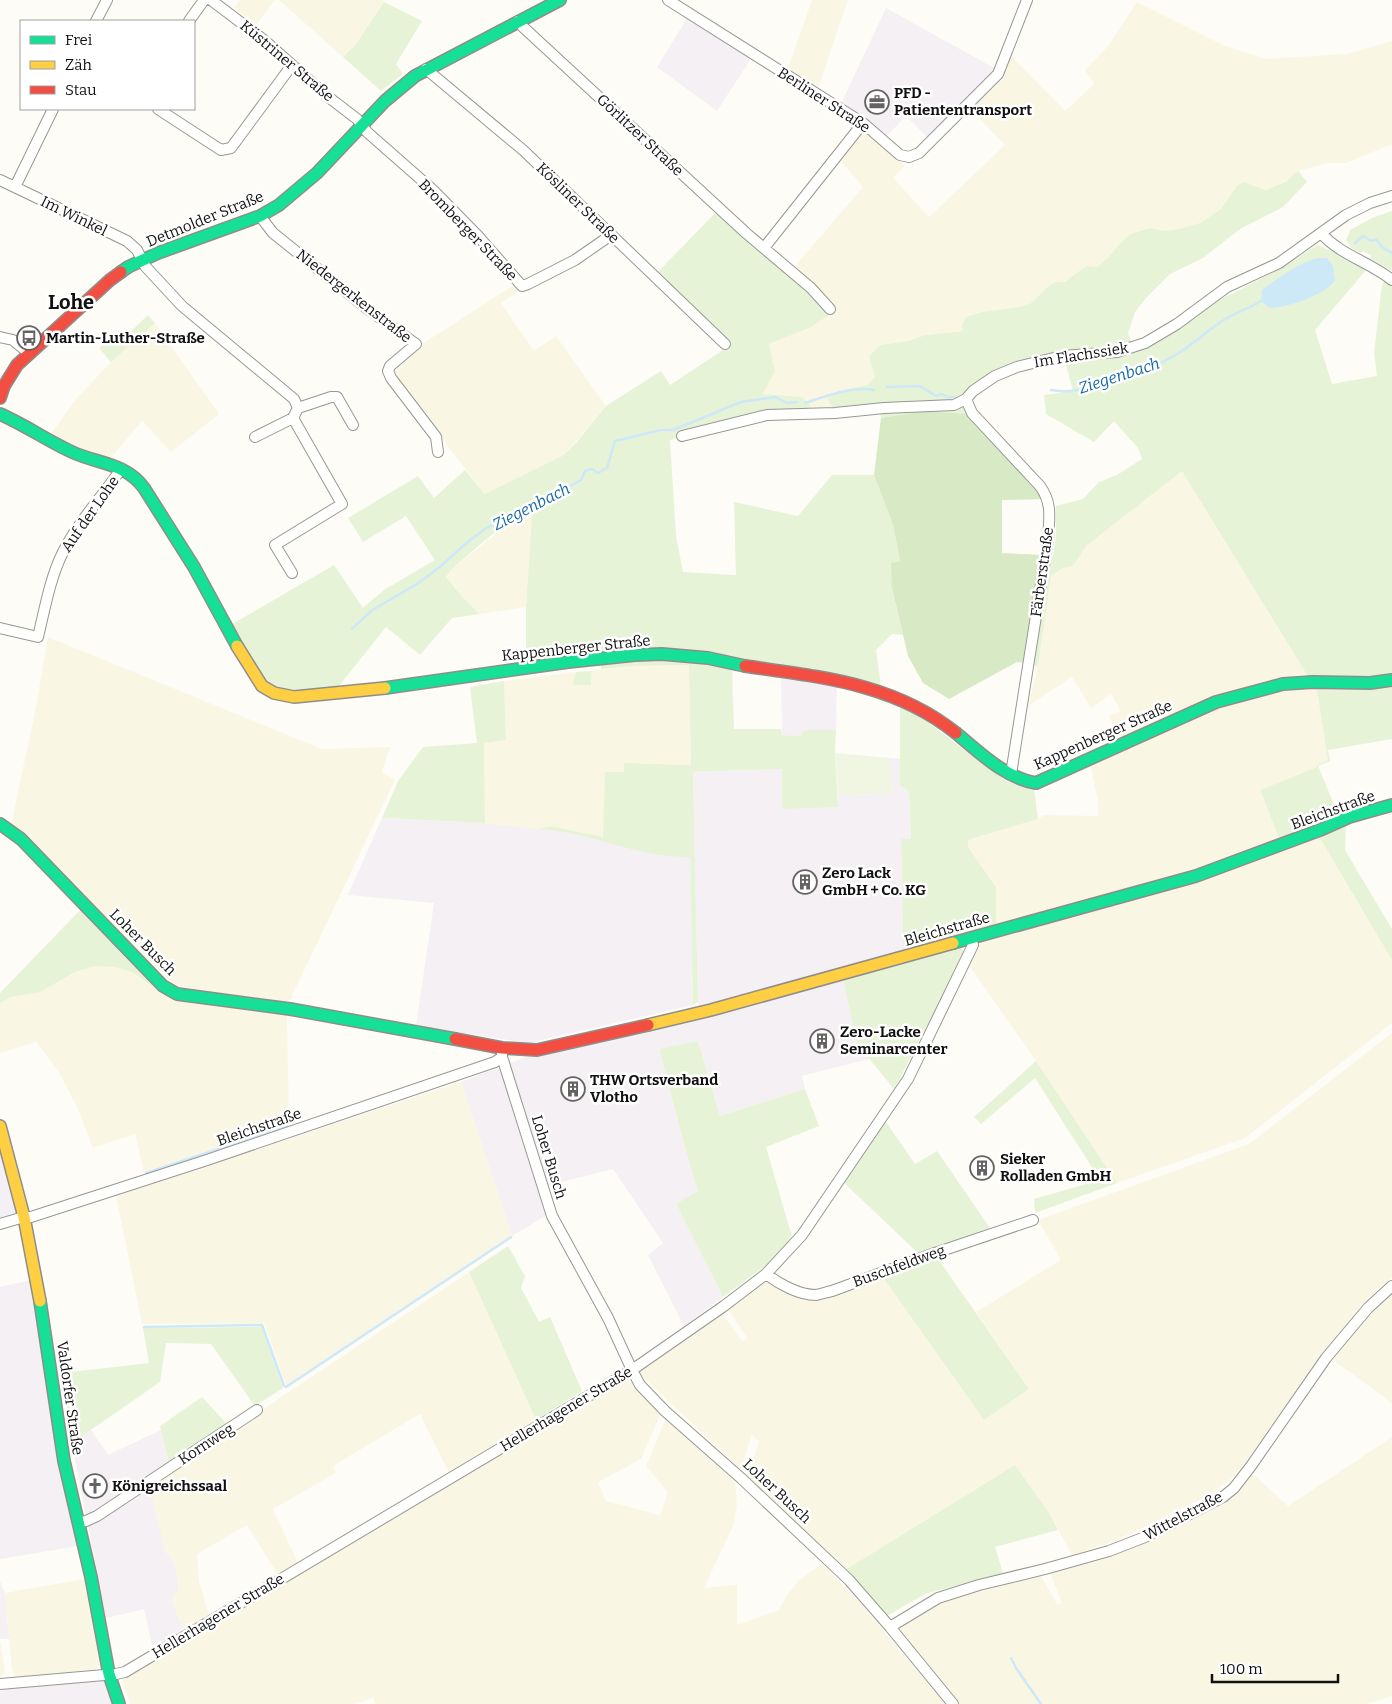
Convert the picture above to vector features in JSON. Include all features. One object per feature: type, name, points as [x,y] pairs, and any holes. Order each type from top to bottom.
[{"type":"street","points":[[97,20],[107,0]]},
{"type":"street","points":[[190,20],[204,0]]},
{"type":"street","name":"Küstriner Straße","points":[[212,0],[264,40],[357,119],[361,125]]},
{"type":"street","name":"Detmolder Straße","points":[[0,398],[11,374],[29,353],[110,280],[128,267],[260,216],[279,205],[318,173],[361,125],[407,82],[426,69],[560,0]]},
{"type":"street","name":"Berliner Straße","points":[[668,0],[864,123],[900,155],[909,157],[919,154],[998,74],[1027,0]]},
{"type":"street","name":"Görlitzer Straße","points":[[518,21],[523,28],[810,288],[830,309]]},
{"type":"street","points":[[160,110],[221,150],[226,150],[231,148],[292,65]]},
{"type":"street","name":"Kösliner Straße","points":[[426,69],[523,150],[725,344]]},
{"type":"street","points":[[15,187],[53,110]]},
{"type":"street","points":[[764,248],[864,123]]},
{"type":"street","name":"Bromberger Straße","points":[[361,125],[433,190],[478,236],[522,286],[575,260],[611,235]]},
{"type":"street","name":"Im Winkel","points":[[0,180],[128,242],[137,250],[144,266],[182,306],[294,399],[298,408]]},
{"type":"street","name":"Im Flachssiek","points":[[682,436],[767,415],[835,413],[884,408],[954,405],[966,399],[973,391],[995,376],[1017,366],[1062,356],[1117,352],[1145,343],[1177,324],[1227,287],[1279,263],[1346,215],[1370,203],[1392,196]]},
{"type":"street","name":"Niedergerkenstraße","points":[[260,216],[273,233],[369,310],[416,344],[390,366],[388,370],[390,378],[436,437],[438,452]]},
{"type":"street","points":[[1321,233],[1331,244],[1379,270],[1392,280]]},
{"type":"street","points":[[0,337],[13,340],[29,353]]},
{"type":"street","points":[[255,437],[293,418],[298,408],[332,396],[337,397],[353,425]]},
{"type":"street","name":"Färberstraße","points":[[966,399],[972,413],[1040,486],[1049,504],[1048,540],[1012,774]]},
{"type":"street","name":"Kappenberger Straße","points":[[0,414],[18,421],[43,438],[75,453],[134,476],[144,488],[194,567],[243,658],[262,686],[284,696],[306,697],[404,686],[568,662],[635,655],[662,654],[708,658],[734,664],[834,679],[894,696],[926,712],[950,728],[987,758],[1012,774],[1036,783],[1216,702],[1284,684],[1313,682],[1370,683],[1392,680]]},
{"type":"street","points":[[292,574],[275,545],[342,504],[293,418]]},
{"type":"street","name":"Auf der Lohe","points":[[0,628],[38,636],[51,580],[64,551],[79,526],[121,470]]},
{"type":"street","name":"Bleichstraße","points":[[0,1224],[34,1216],[207,1160],[486,1065],[502,1053],[537,1050],[711,1010],[1196,876],[1350,817],[1392,805]]},
{"type":"street","name":"Loher Busch","points":[[0,824],[21,839],[146,970],[163,986],[172,991],[199,998],[290,1009],[502,1053],[552,1216],[608,1318],[640,1385],[665,1411],[742,1479],[849,1580],[953,1704]]},
{"type":"street","name":"Hellerhagener Straße","points":[[0,1684],[124,1672],[632,1370],[724,1306],[766,1274],[802,1235],[908,1079],[973,945],[971,938]]},
{"type":"street","name":"Valdorfer Straße","points":[[0,1126],[24,1217],[35,1269],[64,1461],[91,1577],[109,1674],[119,1704]]},
{"type":"street","name":"Buschfeldweg","points":[[766,1274],[796,1290],[817,1295],[1033,1220]]},
{"type":"street","name":"Wittelstraße","points":[[890,1627],[938,1598],[979,1584],[1045,1569],[1110,1551],[1146,1537],[1223,1497],[1234,1488],[1251,1466],[1326,1358],[1368,1308],[1392,1286]]},
{"type":"street","name":"Kornweg","points":[[78,1522],[98,1516],[257,1410]]},
{"type":"shaded area","points":[[240,0],[275,0],[256,25],[234,8]]},
{"type":"shaded area","points":[[279,0],[385,0],[356,44],[343,57]]},
{"type":"shaded area","points":[[812,0],[848,0],[818,88],[788,68]]},
{"type":"shaded area","points":[[1137,2],[1223,45],[1266,59],[1347,54],[1392,41],[1392,144],[1346,163],[1328,163],[1299,171],[1287,181],[1266,190],[1244,182],[1237,187],[1221,209],[1200,223],[1164,231],[1150,228],[1120,243],[1108,258],[1097,267],[1075,275],[1065,282],[1056,282],[1050,285],[1031,303],[1019,307],[982,312],[966,317],[963,331],[925,335],[908,341],[880,345],[875,377],[868,385],[851,388],[835,412],[815,414],[763,394],[775,371],[769,344],[809,328],[789,273],[863,187],[839,159],[863,129],[881,142],[905,166],[893,178],[929,217],[1005,145],[973,112],[1003,73],[1011,56],[1065,111],[1094,84],[1085,70],[1108,46]]},
{"type":"shaded area","points":[[886,8],[1003,73],[973,112],[969,107],[933,143],[906,116],[881,142],[840,106]]},
{"type":"shaded area","points":[[688,17],[752,57],[717,111],[657,67]]},
{"type":"shaded area","points":[[514,285],[518,292],[501,303],[534,351],[556,336],[606,406],[562,456],[485,494],[394,377],[392,367],[422,344]]},
{"type":"shaded area","points":[[155,323],[219,414],[171,452],[142,421],[108,461],[49,437],[75,400],[111,362]]},
{"type":"shaded area","points":[[1182,470],[1312,683],[1316,685],[1328,760],[1317,765],[1317,767],[1260,790],[1279,838],[1058,919],[1213,877],[1314,837],[1321,840],[1392,960],[1392,1023],[1245,1138],[1117,1183],[1036,1061],[968,964],[977,945],[985,938],[996,887],[968,847],[968,840],[1038,819],[1044,815],[1098,816],[1098,802],[1090,763],[1125,747],[1109,716],[1121,711],[1111,694],[1091,708],[1072,677],[1028,706],[1038,667],[1051,576],[1063,568],[1071,567],[1086,546]]},
{"type":"shaded area","points":[[532,515],[526,607],[480,614],[446,578],[451,570],[509,523],[523,516]]},
{"type":"shaded area","points":[[48,637],[322,749],[390,747],[382,772],[395,780],[290,1000],[283,1003],[183,987],[172,983],[11,825],[35,712]]},
{"type":"shaded area","points":[[689,665],[691,765],[625,763],[624,772],[603,838],[550,826],[538,829],[485,823],[484,743],[506,740],[504,681],[576,672],[574,685],[591,685],[592,671],[635,666]]},
{"type":"shaded area","points":[[781,674],[837,683],[836,730],[804,730],[801,736],[782,735]]},
{"type":"shaded area","points":[[890,758],[900,759],[900,785],[909,792],[911,839],[901,840],[903,945],[906,950],[857,1044],[869,1059],[802,1076],[805,1089],[720,1116],[698,1041],[659,1049],[684,1144],[699,1192],[676,1204],[723,1297],[684,1326],[648,1255],[663,1243],[613,1169],[542,1187],[547,1215],[512,1236],[461,1082],[537,1053],[701,1014],[698,1002],[693,772],[782,769],[838,807],[838,795],[892,794]]},
{"type":"shaded area","points":[[382,818],[485,823],[550,829],[607,841],[649,853],[690,857],[693,1005],[528,1043],[416,1026],[434,903],[348,895]]},
{"type":"shaded area","points":[[95,966],[115,967],[132,972],[168,996],[287,1014],[289,1124],[144,1172],[135,1134],[93,1148],[77,1107],[59,1072],[36,1042],[0,1053],[0,1003],[75,972]]},
{"type":"shaded area","points":[[1392,1033],[1392,1277],[1362,1304],[1235,1476],[1208,1496],[1115,1541],[1072,1555],[1048,1511],[1015,1465],[845,1570],[747,1476],[759,1442],[752,1434],[741,1470],[640,1374],[641,1368],[722,1313],[742,1341],[747,1338],[728,1309],[759,1285],[772,1283],[795,1295],[882,1276],[984,1420],[1029,1389],[976,1312],[1061,1260],[1038,1220],[1249,1144]]},
{"type":"shaded area","points":[[461,1082],[512,1236],[286,1386],[264,1323],[142,1324],[116,1196]]},
{"type":"shaded area","points":[[0,1145],[20,1227],[16,1225],[0,1230]]},
{"type":"shaded area","points":[[469,1272],[536,1420],[449,1473],[420,1414],[333,1466],[336,1473],[273,1509],[298,1563],[278,1575],[247,1525],[197,1554],[199,1581],[209,1615],[184,1630],[172,1600],[179,1588],[175,1563],[165,1551],[149,1485]]},
{"type":"shaded area","points":[[31,1280],[78,1546],[0,1559],[0,1287]]},
{"type":"shaded area","points":[[1392,1292],[1392,1403],[1333,1360],[1370,1311]]},
{"type":"shaded area","points":[[625,1378],[661,1413],[641,1459],[598,1482],[606,1501],[660,1515],[668,1492],[646,1466],[666,1418],[735,1482],[737,1505],[734,1524],[704,1588],[737,1585],[737,1625],[779,1610],[787,1595],[799,1580],[822,1564],[860,1603],[945,1704],[375,1704],[373,1698],[355,1704],[131,1704],[122,1682],[124,1677]]},
{"type":"shaded area","points":[[91,1430],[108,1455],[161,1430],[169,1463],[165,1551],[175,1563],[179,1589],[172,1600],[184,1630],[153,1649],[144,1609],[106,1618],[72,1443]]},
{"type":"shaded area","points":[[1392,1437],[1392,1696],[1366,1704],[959,1704],[897,1629],[940,1603],[1040,1574],[1057,1604],[1062,1603],[1050,1573],[1213,1507],[1251,1472],[1288,1506]]},
{"type":"shaded area","points":[[84,1579],[100,1666],[93,1671],[16,1677],[12,1670],[5,1593]]},
{"type":"shaded area","points":[[0,1581],[5,1593],[9,1639],[0,1639]]},
{"type":"shaded area","points":[[0,1640],[5,1671],[0,1678]]},
{"type":"shaded area","points":[[104,1679],[113,1704],[0,1704],[0,1688]]},
{"type":"green space","points":[[384,2],[422,21],[396,64],[403,74],[381,91],[343,57],[356,44]]},
{"type":"green space","points":[[1298,171],[1307,182],[1283,207],[1240,229],[1203,258],[1170,274],[1135,312],[1128,333],[1134,350],[1189,312],[1234,293],[1288,264],[1317,245],[1367,269],[1315,330],[1332,384],[1377,376],[1374,353],[1382,285],[1385,280],[1392,285],[1392,739],[1328,750],[1330,761],[1318,766],[1338,814],[1344,812],[1392,811],[1346,826],[1345,850],[1392,929],[1392,960],[1321,840],[1314,838],[1213,877],[1058,919],[1279,838],[1260,790],[1317,767],[1317,765],[1328,760],[1316,685],[1312,683],[1182,471],[1086,546],[1071,567],[1063,568],[1051,576],[1038,667],[1026,663],[1046,555],[1053,557],[1056,536],[1056,506],[1083,499],[1099,482],[1117,475],[1142,459],[1138,448],[1114,421],[1094,442],[1046,414],[1044,395],[1073,391],[1065,361],[1023,369],[996,379],[968,400],[972,414],[923,411],[881,418],[880,408],[835,412],[827,398],[851,388],[868,385],[875,377],[869,356],[880,345],[908,341],[925,335],[963,331],[962,325],[966,317],[982,312],[1019,307],[1031,303],[1050,285],[1056,282],[1065,282],[1086,266],[1097,267],[1131,234],[1150,228],[1164,231],[1200,223],[1221,209],[1237,186],[1244,182],[1266,190],[1287,181]]},
{"type":"green space","points":[[717,211],[789,273],[831,314],[809,328],[769,344],[775,371],[763,394],[803,397],[815,414],[796,412],[670,440],[676,536],[683,572],[736,575],[734,502],[798,516],[832,475],[874,475],[893,525],[900,561],[892,588],[903,635],[892,634],[876,650],[882,694],[732,666],[734,729],[781,729],[782,735],[801,736],[804,730],[836,730],[835,753],[838,807],[782,809],[782,769],[693,772],[698,1002],[693,1005],[690,858],[658,855],[580,835],[538,829],[550,826],[603,837],[605,772],[624,772],[624,763],[691,765],[689,665],[601,669],[601,663],[526,669],[526,607],[532,515],[521,518],[500,529],[479,545],[451,570],[446,577],[463,598],[480,614],[452,618],[420,655],[386,627],[335,691],[285,695],[264,681],[229,626],[334,565],[363,608],[384,590],[435,560],[406,516],[363,542],[348,518],[418,476],[434,498],[465,470],[485,494],[562,456],[576,443],[606,406],[661,371],[670,385],[729,346],[656,274]]},
{"type":"green space","points":[[1392,211],[1392,271],[1370,258],[1371,255],[1353,249],[1346,241],[1350,230],[1374,217]]},
{"type":"green space","points":[[148,315],[155,323],[111,362],[99,348],[116,334],[122,340]]},
{"type":"green space","points":[[923,411],[972,414],[1045,499],[1002,500],[1002,553],[1046,555],[1026,663],[1017,662],[949,699],[923,683],[908,656],[892,588],[891,563],[900,561],[893,525],[874,475],[881,418]]},
{"type":"green space","points":[[592,671],[591,685],[573,685],[576,672]]},
{"type":"green space","points":[[504,681],[506,740],[484,743],[485,823],[382,818],[398,781],[423,747],[477,743],[470,687]]},
{"type":"green space","points":[[900,707],[925,720],[1006,781],[1034,788],[1038,819],[968,840],[968,847],[996,887],[996,925],[906,950],[903,945],[901,839],[911,839],[909,792],[900,785]]},
{"type":"green space","points":[[835,753],[890,758],[892,794],[838,795]]},
{"type":"green space","points":[[82,908],[162,993],[132,972],[115,967],[95,966],[75,972],[40,992],[11,997],[0,1003],[0,993]]},
{"type":"green space","points":[[961,947],[964,951],[961,961],[894,1089],[857,1044],[843,977]]},
{"type":"green space","points":[[698,1041],[720,1116],[805,1089],[819,1126],[766,1147],[792,1237],[768,1264],[723,1297],[676,1204],[698,1191],[659,1049]]},
{"type":"green space","points":[[1036,1061],[1117,1183],[1035,1213],[1034,1199],[1100,1180],[1035,1078],[981,1124],[974,1117]]},
{"type":"green space","points":[[884,1119],[915,1164],[937,1151],[990,1228],[919,1254],[842,1181]]},
{"type":"green space","points":[[508,1246],[525,1276],[521,1288],[539,1322],[550,1317],[582,1391],[536,1420],[469,1272]]},
{"type":"green space","points":[[936,1256],[1029,1389],[984,1420],[882,1276]]},
{"type":"green space","points":[[262,1327],[283,1388],[255,1406],[211,1344],[166,1343],[160,1382],[72,1443],[62,1373],[149,1363],[143,1328]]},
{"type":"green space","points":[[202,1397],[228,1425],[169,1463],[160,1426]]},
{"type":"green space","points":[[1015,1465],[1048,1511],[1058,1530],[995,1547],[1003,1573],[925,1594],[887,1616],[845,1570]]},
{"type":"water","points":[[1318,258],[1327,258],[1333,266],[1335,281],[1329,286],[1305,300],[1286,305],[1270,308],[1261,301],[1262,290],[1281,276]]},
{"type":"waterway","name":"Ziegenbach","points":[[1355,243],[1363,236],[1371,241],[1376,239],[1382,247],[1392,253]]},
{"type":"waterway","name":"Ziegenbach","points":[[1051,390],[1083,389],[1111,382],[1153,367],[1177,354],[1227,318],[1261,301]]},
{"type":"waterway","name":"Ziegenbach","points":[[887,387],[920,386],[936,396],[942,394],[947,397],[954,397]]},
{"type":"waterway","name":"Ziegenbach","points":[[805,403],[857,389],[874,390]]},
{"type":"waterway","name":"Ziegenbach","points":[[352,629],[371,611],[420,582],[485,529],[517,512],[536,505],[581,480],[585,471],[592,469],[598,473],[607,468],[615,441],[661,430],[673,430],[741,402],[775,397],[787,403],[797,402]]},
{"type":"waterway","points":[[146,1173],[287,1126]]},
{"type":"waterway","points":[[144,1327],[262,1325],[284,1386],[286,1387],[511,1237]]},
{"type":"waterway","points":[[1011,1658],[1041,1704]]},
{"type":"traffic: fast","points":[[121,272],[158,253],[260,216],[279,205],[317,173],[385,101],[415,76],[560,0]]},
{"type":"traffic: fast","points":[[0,414],[72,452],[111,465],[137,480],[194,567],[237,646]]},
{"type":"traffic: fast","points":[[385,688],[568,662],[635,655],[662,654],[708,658],[745,666]]},
{"type":"traffic: fast","points":[[956,733],[1003,770],[1014,776],[1036,783],[1216,702],[1283,684],[1313,682],[1370,683],[1392,680]]},
{"type":"traffic: fast","points":[[953,943],[1196,876],[1320,830],[1349,817],[1392,805]]},
{"type":"traffic: fast","points":[[0,824],[21,839],[163,986],[177,994],[290,1009],[455,1039]]},
{"type":"traffic: fast","points":[[40,1301],[64,1461],[91,1577],[109,1674],[119,1704]]},
{"type":"traffic: slow","points":[[237,646],[262,686],[274,693],[294,697],[385,688]]},
{"type":"traffic: slow","points":[[648,1025],[711,1010],[953,943]]},
{"type":"traffic: slow","points":[[0,1126],[24,1217],[40,1301]]},
{"type":"traffic: jam","points":[[0,398],[4,386],[17,365],[121,272]]},
{"type":"traffic: jam","points":[[745,666],[828,679],[882,693],[932,716],[956,733]]},
{"type":"traffic: jam","points":[[455,1039],[502,1048],[537,1050],[648,1025]]},
{"type":"place","name":"PFD - Patiententransport","points":[[877,102]]},
{"type":"place","name":"Martin-Luther-Straße","points":[[29,338]]},
{"type":"place","name":"Zero Lack GmbH + Co. KG","points":[[805,882]]},
{"type":"place","name":"Zero-Lacke Seminarcenter","points":[[822,1041]]},
{"type":"place","name":"THW Ortsverband Vlotho","points":[[573,1089]]},
{"type":"place","name":"Sieker Rolladen GmbH","points":[[982,1168]]},
{"type":"place","name":"Königreichssaal","points":[[95,1486]]},
{"type":"district","name":"Lohe","points":[[71,302]]}]
